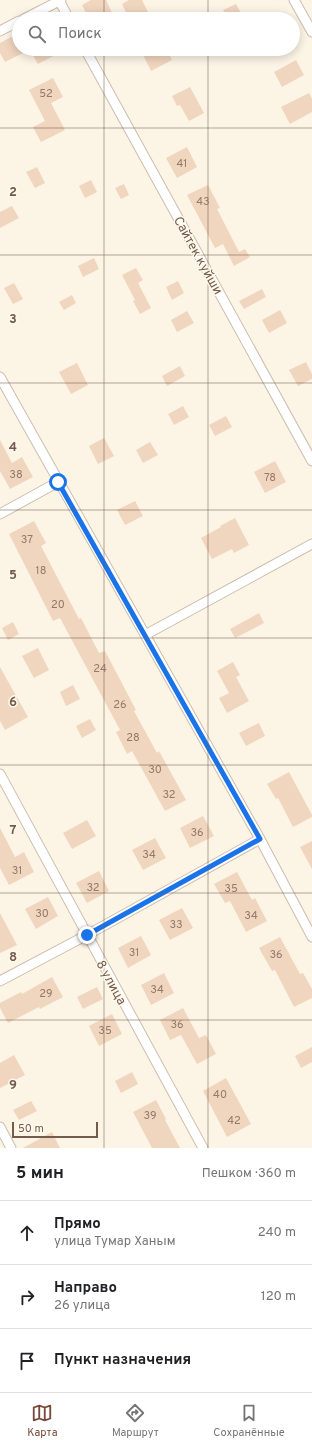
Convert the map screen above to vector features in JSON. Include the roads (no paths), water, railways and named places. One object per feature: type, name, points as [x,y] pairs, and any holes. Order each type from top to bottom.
[{"type":"street","points":[[37,12],[60,0],[66,12]]},
{"type":"street","points":[[294,0],[312,32]]},
{"type":"street","points":[[0,31],[12,25]]},
{"type":"street","name":"Сайтек куйши","points":[[90,56],[312,462]]},
{"type":"street","points":[[0,377],[260,839],[312,937]]},
{"type":"street","points":[[0,514],[58,482]]},
{"type":"street","points":[[145,635],[312,544]]},
{"type":"street","name":"8 улица","points":[[0,774],[202,1148]]},
{"type":"street","points":[[0,981],[87,935],[260,839]]},
{"type":"street","points":[[0,1127],[11,1148]]}]
